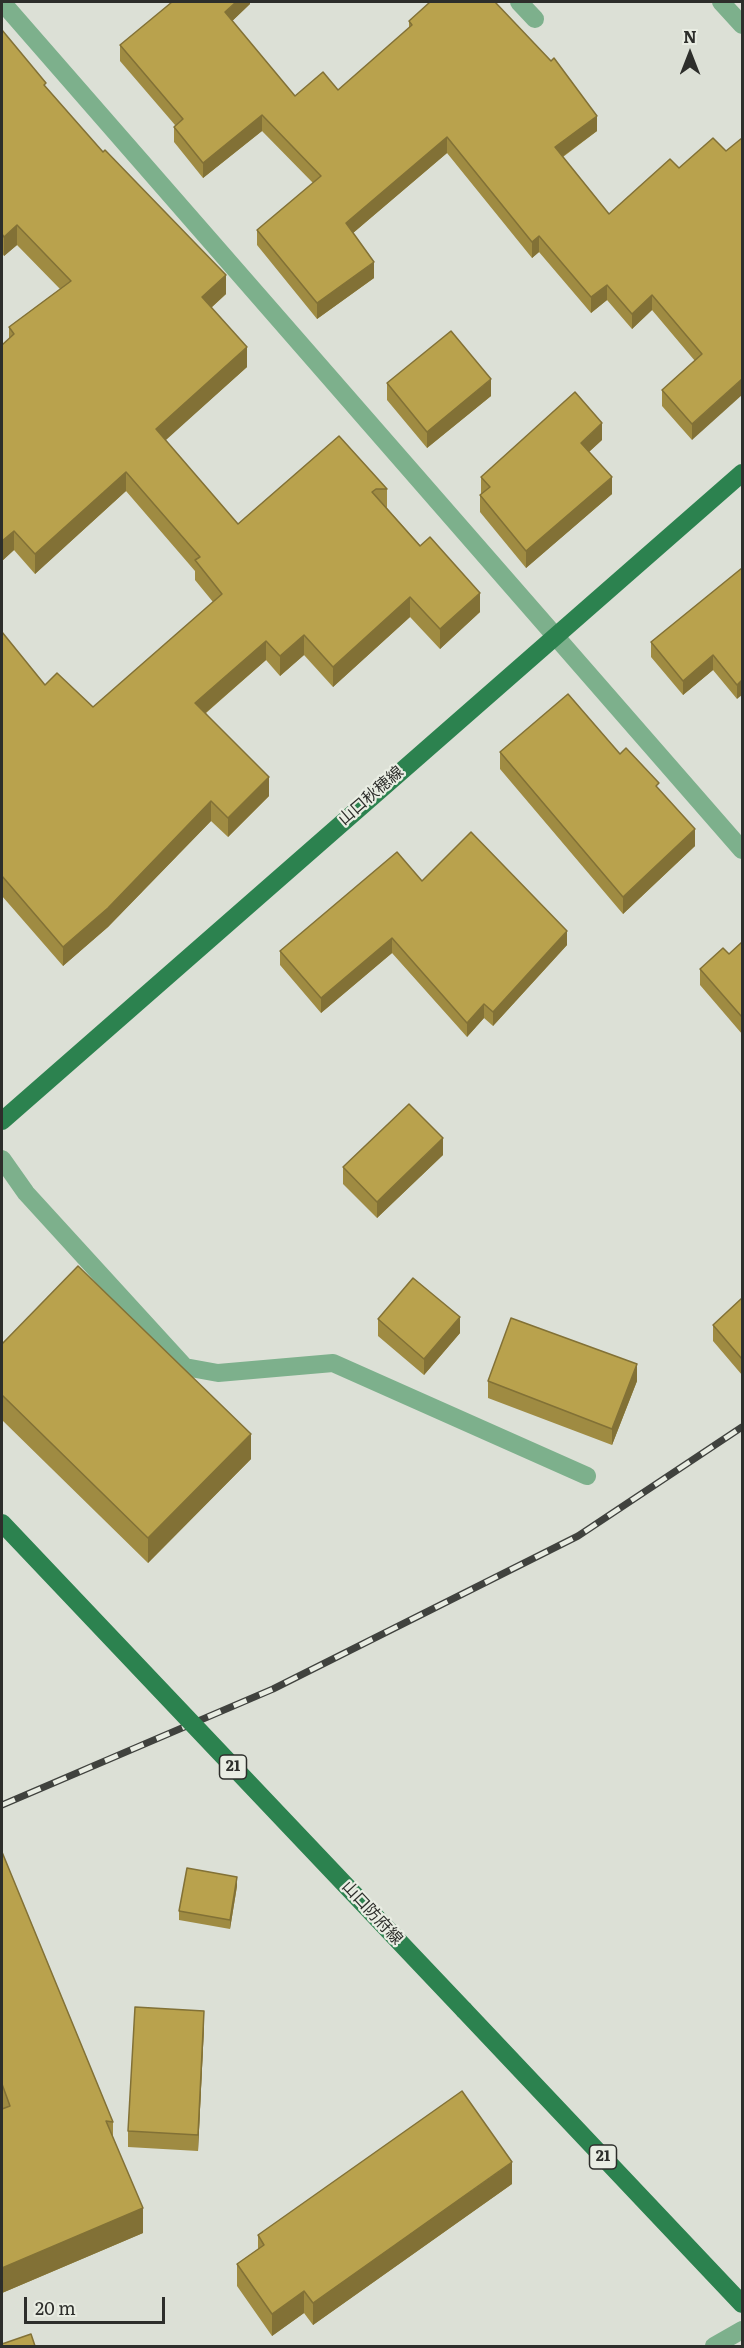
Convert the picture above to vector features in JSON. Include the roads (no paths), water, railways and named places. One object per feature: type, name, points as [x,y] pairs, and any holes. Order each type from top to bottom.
[{"type":"main road","name":"山口秋穂線","points":[[2,1121],[742,472]]},
{"type":"main road","name":"山口防府線","points":[[2,1523],[742,2304]]},
{"type":"street","points":[[2,2],[742,850]]},
{"type":"street","points":[[519,2],[535,19]]},
{"type":"street","points":[[721,2],[742,25]]},
{"type":"street","points":[[2,1159],[26,1193],[185,1367],[219,1373],[333,1363],[587,1476]]},
{"type":"street","points":[[714,2346],[742,2330]]},
{"type":"railway","points":[[2,1805],[273,1689],[578,1536],[742,1427]]}]
